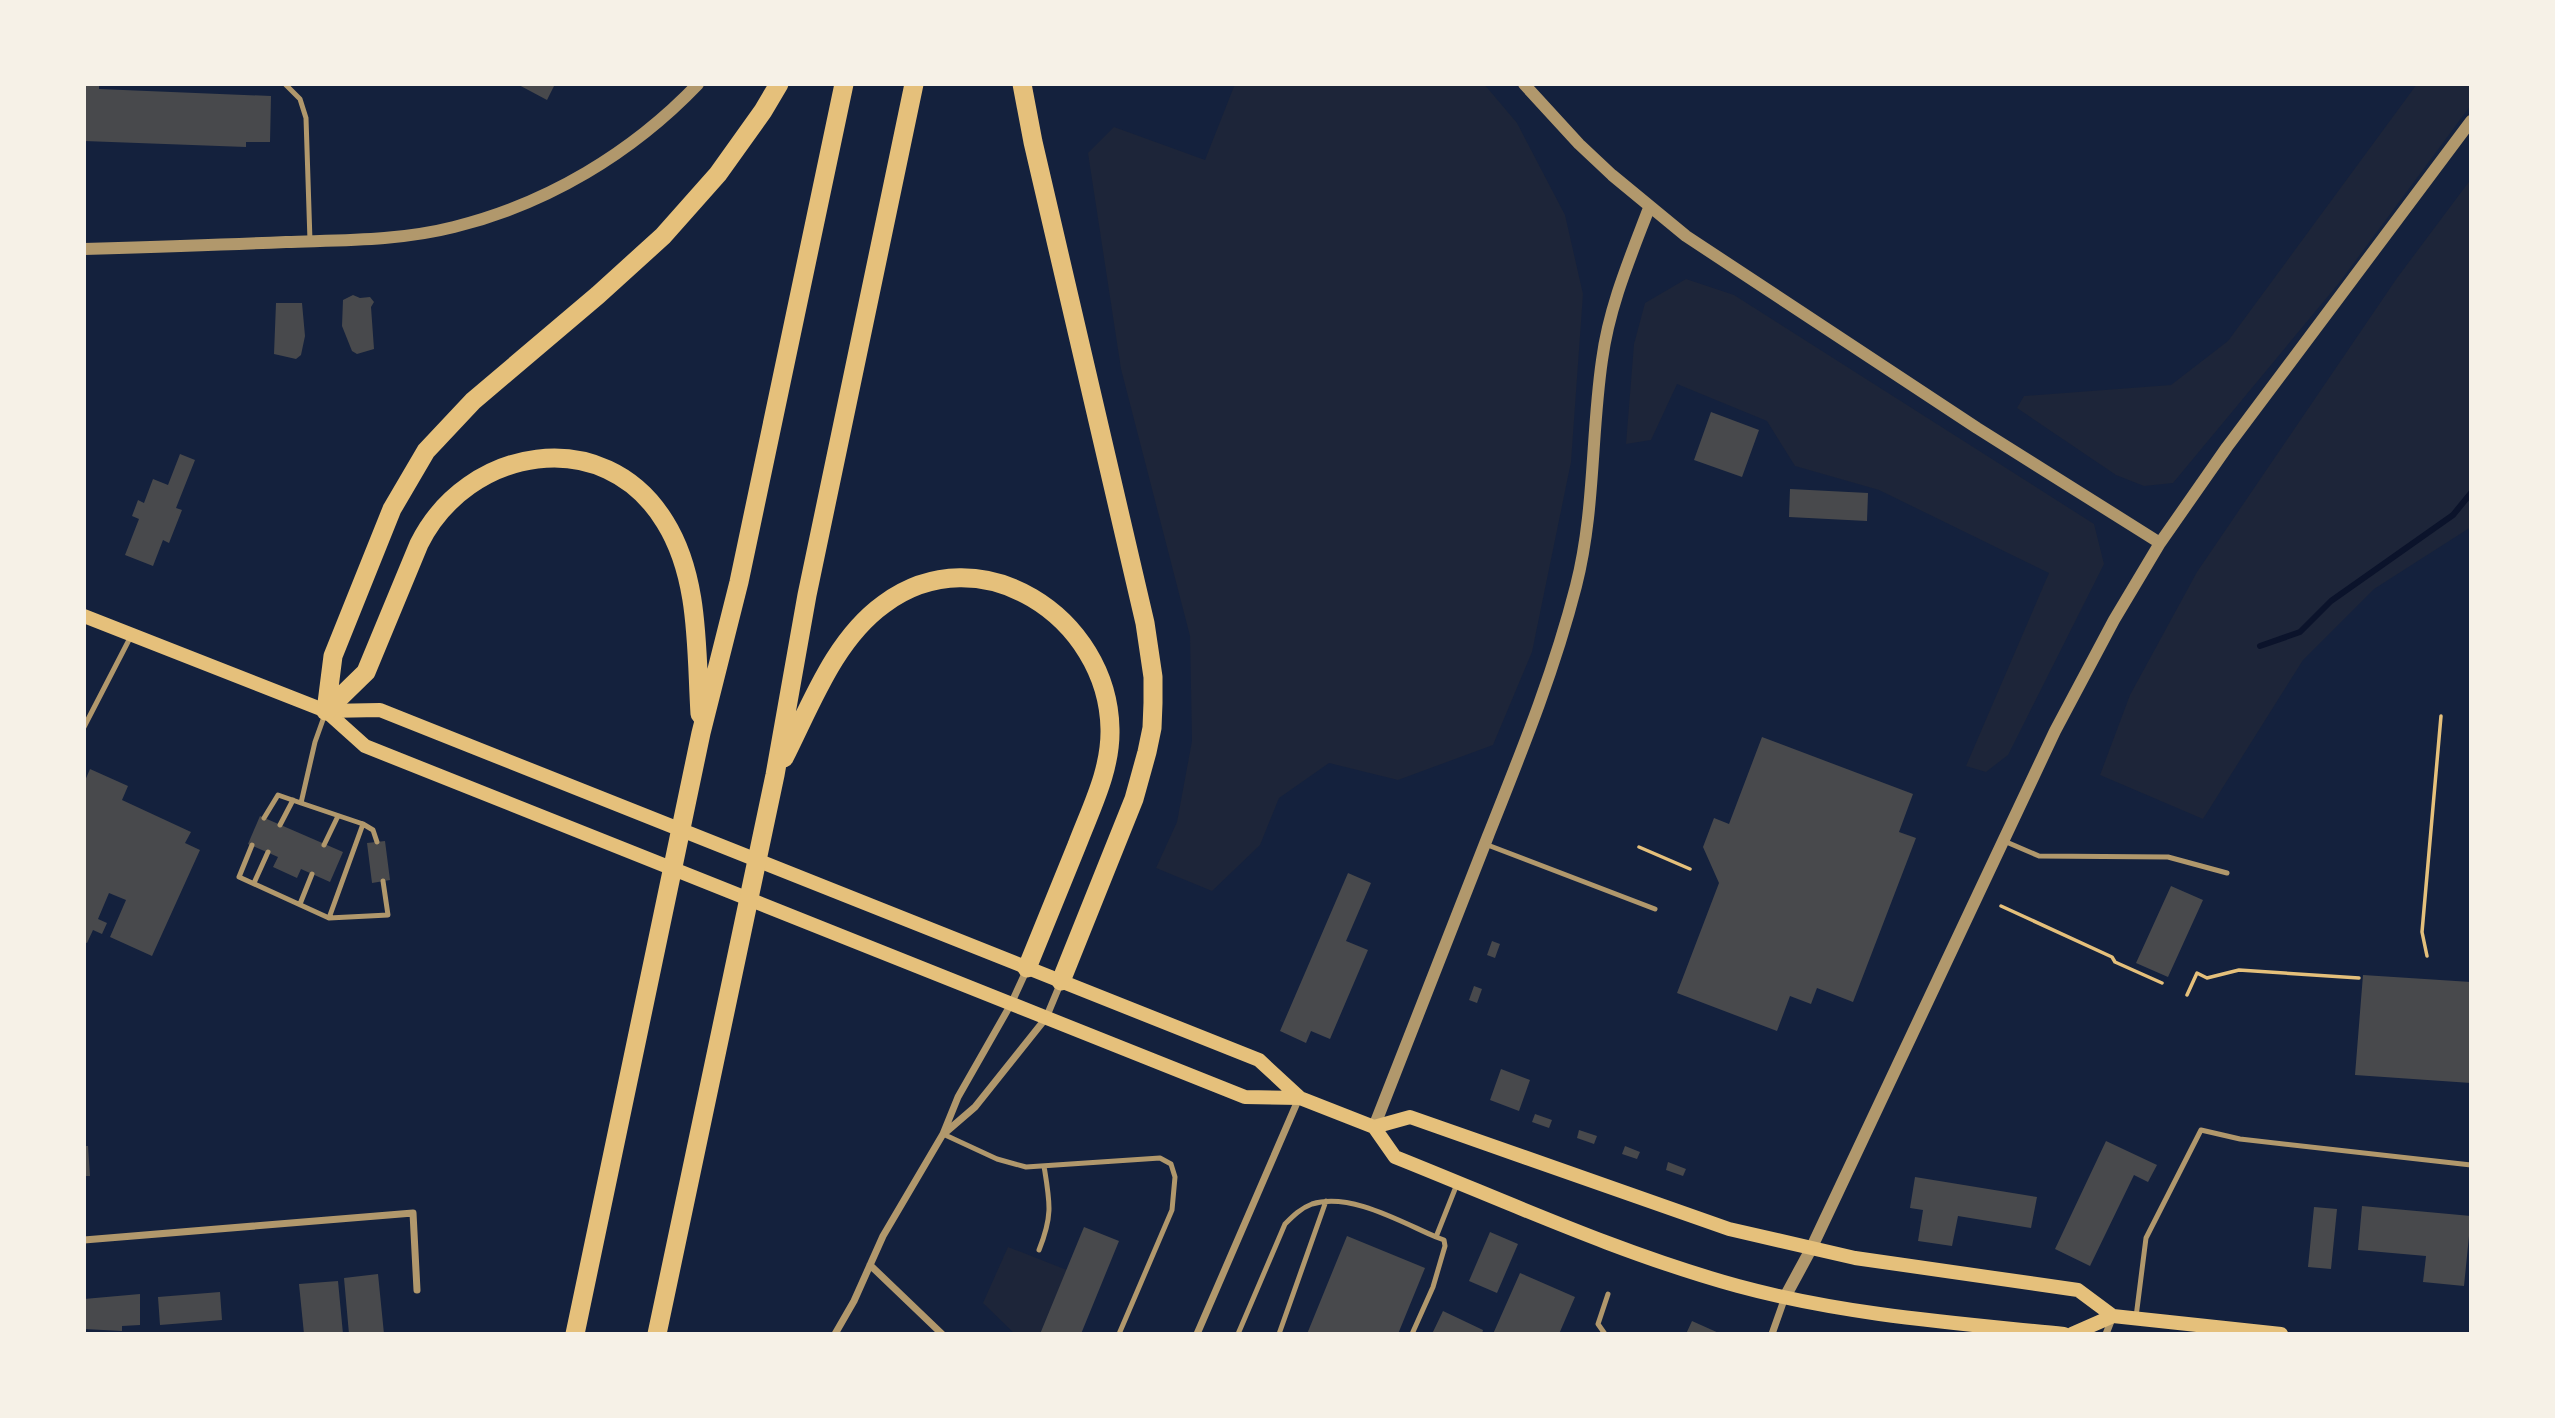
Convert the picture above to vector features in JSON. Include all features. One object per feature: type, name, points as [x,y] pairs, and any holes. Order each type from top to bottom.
[{"type":"highway","points":[[326,711],[333,656],[392,509],[426,451],[473,401],[663,236],[718,174],[779,84]]},
{"type":"highway","points":[[575,1334],[701,733],[739,582],[844,84]]},
{"type":"highway","points":[[657,1334],[775,775],[807,595],[914,84]]},
{"type":"highway","points":[[1022,84],[1033,142],[1145,623],[1153,677],[1152,728],[1141,778],[1061,981]]},
{"type":"highway","points":[[326,711],[366,672],[419,544],[445,504],[469,484],[497,469],[528,460],[563,459],[598,466],[629,482],[654,506],[674,538],[686,571],[691,598],[701,733]]},
{"type":"highway","points":[[775,775],[845,644],[869,615],[902,592],[939,579],[978,578],[1014,588],[1066,623],[1097,671],[1109,709],[1110,749],[1100,787],[1027,968]]},
{"type":"main road","points":[[84,616],[326,711],[365,746],[1245,1097],[1300,1098],[1374,1127],[1395,1157],[1668,1265],[1785,1297],[1874,1314],[2064,1334]]},
{"type":"main road","points":[[326,711],[380,710],[612,802],[1259,1060],[1300,1098]]},
{"type":"main road","points":[[1374,1127],[1410,1117],[1555,1166],[1696,1219],[1811,1249],[1923,1269],[2078,1290],[2113,1316]]},
{"type":"main road","points":[[2072,1334],[2113,1316],[2219,1331],[2281,1334]]},
{"type":"street","points":[[84,249],[383,238],[454,227],[519,206],[589,171],[619,153],[674,109],[698,84]]},
{"type":"street","points":[[1524,84],[1578,144],[1649,208],[1724,263],[1977,428],[2160,543]]},
{"type":"street","points":[[1772,1334],[1785,1297],[1811,1249],[2082,678],[2160,543],[2227,447],[2471,121]]},
{"type":"street","points":[[1374,1127],[1550,673],[1580,570],[1590,511],[1602,357],[1610,319],[1649,208]]},
{"type":"street","points":[[835,1334],[854,1301],[883,1236],[943,1134],[958,1097],[1011,1004],[1027,968]]},
{"type":"street","points":[[943,1134],[975,1107],[1046,1018],[1061,981]]},
{"type":"street","points":[[1197,1334],[1300,1098]]},
{"type":"street","points":[[84,1240],[413,1213],[417,1290]]},
{"type":"street","points":[[870,1265],[942,1334]]},
{"type":"street","points":[[2106,1334],[2113,1316]]},
{"type":"lane","points":[[285,84],[300,99],[306,118],[310,242]]},
{"type":"lane","points":[[84,727],[132,635]]},
{"type":"lane","points":[[301,803],[315,742],[326,711]]},
{"type":"lane","points":[[264,818],[278,794],[363,824],[373,830],[377,842]]},
{"type":"lane","points":[[280,825],[293,800]]},
{"type":"lane","points":[[324,845],[338,816]]},
{"type":"lane","points":[[329,918],[363,824]]},
{"type":"lane","points":[[2004,841],[2039,856],[2168,857],[2227,873]]},
{"type":"lane","points":[[1485,844],[1655,909]]},
{"type":"lane","points":[[252,845],[239,877],[329,918],[388,915],[383,881]]},
{"type":"lane","points":[[254,883],[268,852]]},
{"type":"lane","points":[[300,904],[312,874]]},
{"type":"lane","points":[[2136,1318],[2146,1238],[2201,1130],[2240,1139],[2471,1165]]},
{"type":"lane","points":[[943,1134],[997,1159],[1026,1167],[1160,1157],[1171,1164],[1175,1177],[1172,1210],[1119,1334]]},
{"type":"lane","points":[[1039,1250],[1049,1225],[1050,1206],[1044,1166]]},
{"type":"lane","points":[[1437,1237],[1458,1182]]},
{"type":"lane","points":[[1279,1334],[1326,1202]]},
{"type":"lane","points":[[1238,1334],[1286,1224],[1299,1211],[1310,1205],[1349,1202],[1444,1240],[1445,1246],[1433,1287],[1412,1334]]},
{"type":"lane","points":[[1605,1334],[1598,1324],[1608,1294]]},
{"type":"path","points":[[2427,956],[2422,932],[2441,716]]},
{"type":"path","points":[[1639,847],[1690,869]]},
{"type":"path","points":[[2001,906],[2162,983]]},
{"type":"path","points":[[2187,995],[2196,973],[2207,978],[2239,970],[2359,978]]},
{"type":"shaded area","points":[[1235,84],[1484,84],[1517,123],[1565,215],[1583,294],[1571,462],[1532,652],[1493,745],[1398,780],[1329,763],[1279,798],[1260,845],[1212,891],[1156,868],[1177,822],[1192,741],[1190,636],[1121,369],[1088,153],[1114,127],[1205,160]]},
{"type":"shaded area","points":[[2417,84],[2471,84],[2471,105],[2339,283],[2173,483],[2144,486],[2116,475],[2017,408],[2024,396],[2171,385],[2228,341]]},
{"type":"shaded area","points":[[2471,179],[2471,527],[2374,589],[2303,660],[2203,819],[2100,775],[2130,695],[2197,572],[2397,278]]},
{"type":"shaded area","points":[[1686,279],[1734,295],[2094,524],[2104,564],[2008,755],[1986,772],[1966,766],[2049,573],[1879,490],[1795,466],[1767,421],[1677,384],[1651,440],[1626,444],[1634,344],[1645,303]]},
{"type":"shaded area","points":[[1008,1247],[1067,1270],[1040,1334],[1015,1334],[983,1303]]},
{"type":"building","points":[[84,84],[99,84],[99,89],[271,96],[270,142],[246,142],[246,147],[84,141]]},
{"type":"building","points":[[517,84],[555,84],[547,100]]},
{"type":"building","points":[[353,295],[360,298],[370,297],[374,302],[371,307],[374,349],[357,354],[352,351],[342,326],[343,300]]},
{"type":"building","points":[[276,303],[302,303],[305,336],[301,355],[296,359],[274,354]]},
{"type":"building","points":[[1711,412],[1759,430],[1742,477],[1694,460]]},
{"type":"building","points":[[180,454],[195,460],[176,508],[182,510],[169,543],[163,540],[153,566],[125,555],[139,519],[132,516],[138,500],[144,503],[153,479],[168,485]]},
{"type":"building","points":[[1790,489],[1868,493],[1867,521],[1789,517]]},
{"type":"building","points":[[1762,737],[1913,794],[1899,832],[1916,838],[1853,1002],[1817,988],[1811,1004],[1790,996],[1777,1031],[1677,993],[1719,883],[1703,847],[1714,818],[1729,824]]},
{"type":"building","points":[[90,769],[128,786],[122,800],[191,832],[185,843],[200,850],[152,956],[110,937],[126,900],[109,893],[98,919],[107,923],[102,934],[93,930],[87,943],[84,942],[84,783]]},
{"type":"building","points":[[260,816],[343,852],[330,882],[301,869],[297,878],[273,867],[278,857],[248,844]]},
{"type":"building","points":[[385,841],[390,880],[372,883],[367,843]]},
{"type":"building","points":[[1348,873],[1371,883],[1346,941],[1368,950],[1330,1039],[1311,1031],[1306,1043],[1280,1031]]},
{"type":"building","points":[[2171,886],[2203,900],[2168,977],[2136,963]]},
{"type":"building","points":[[1492,941],[1500,944],[1495,958],[1487,955]]},
{"type":"building","points":[[2363,975],[2471,982],[2471,1083],[2355,1075]]},
{"type":"building","points":[[1474,986],[1482,989],[1477,1003],[1469,1000]]},
{"type":"building","points":[[1501,1069],[1530,1080],[1519,1111],[1490,1100]]},
{"type":"building","points":[[1535,1114],[1552,1120],[1549,1128],[1532,1122]]},
{"type":"building","points":[[1579,1130],[1597,1136],[1594,1144],[1577,1138]]},
{"type":"building","points":[[2106,1141],[2157,1165],[2148,1182],[2134,1175],[2090,1266],[2055,1249]]},
{"type":"building","points":[[84,1146],[88,1146],[90,1176],[84,1176]]},
{"type":"building","points":[[1625,1146],[1640,1152],[1637,1159],[1622,1154]]},
{"type":"building","points":[[1668,1162],[1686,1169],[1683,1176],[1666,1170]]},
{"type":"building","points":[[1915,1177],[2037,1197],[2031,1228],[1958,1216],[1952,1246],[1918,1241],[1923,1210],[1910,1208]]},
{"type":"building","points":[[2362,1206],[2471,1216],[2464,1286],[2423,1282],[2426,1256],[2358,1250]]},
{"type":"building","points":[[2314,1207],[2337,1209],[2331,1269],[2308,1267]]},
{"type":"building","points":[[1084,1227],[1119,1241],[1081,1334],[1040,1334]]},
{"type":"building","points":[[1490,1232],[1518,1244],[1497,1293],[1469,1281]]},
{"type":"building","points":[[1347,1236],[1425,1268],[1398,1334],[1307,1334]]},
{"type":"building","points":[[1520,1273],[1575,1297],[1559,1334],[1493,1334]]},
{"type":"building","points":[[378,1274],[384,1334],[349,1334],[344,1278]]},
{"type":"building","points":[[338,1281],[343,1334],[304,1334],[299,1284]]},
{"type":"building","points":[[220,1292],[222,1320],[160,1325],[158,1297]]},
{"type":"building","points":[[140,1294],[140,1325],[122,1326],[122,1331],[84,1329],[84,1299]]},
{"type":"building","points":[[1443,1311],[1483,1330],[1482,1334],[1432,1334]]},
{"type":"building","points":[[1692,1321],[1721,1334],[1686,1334]]},
{"type":"waterway","points":[[2260,646],[2300,632],[2331,601],[2453,515],[2471,493]]}]
